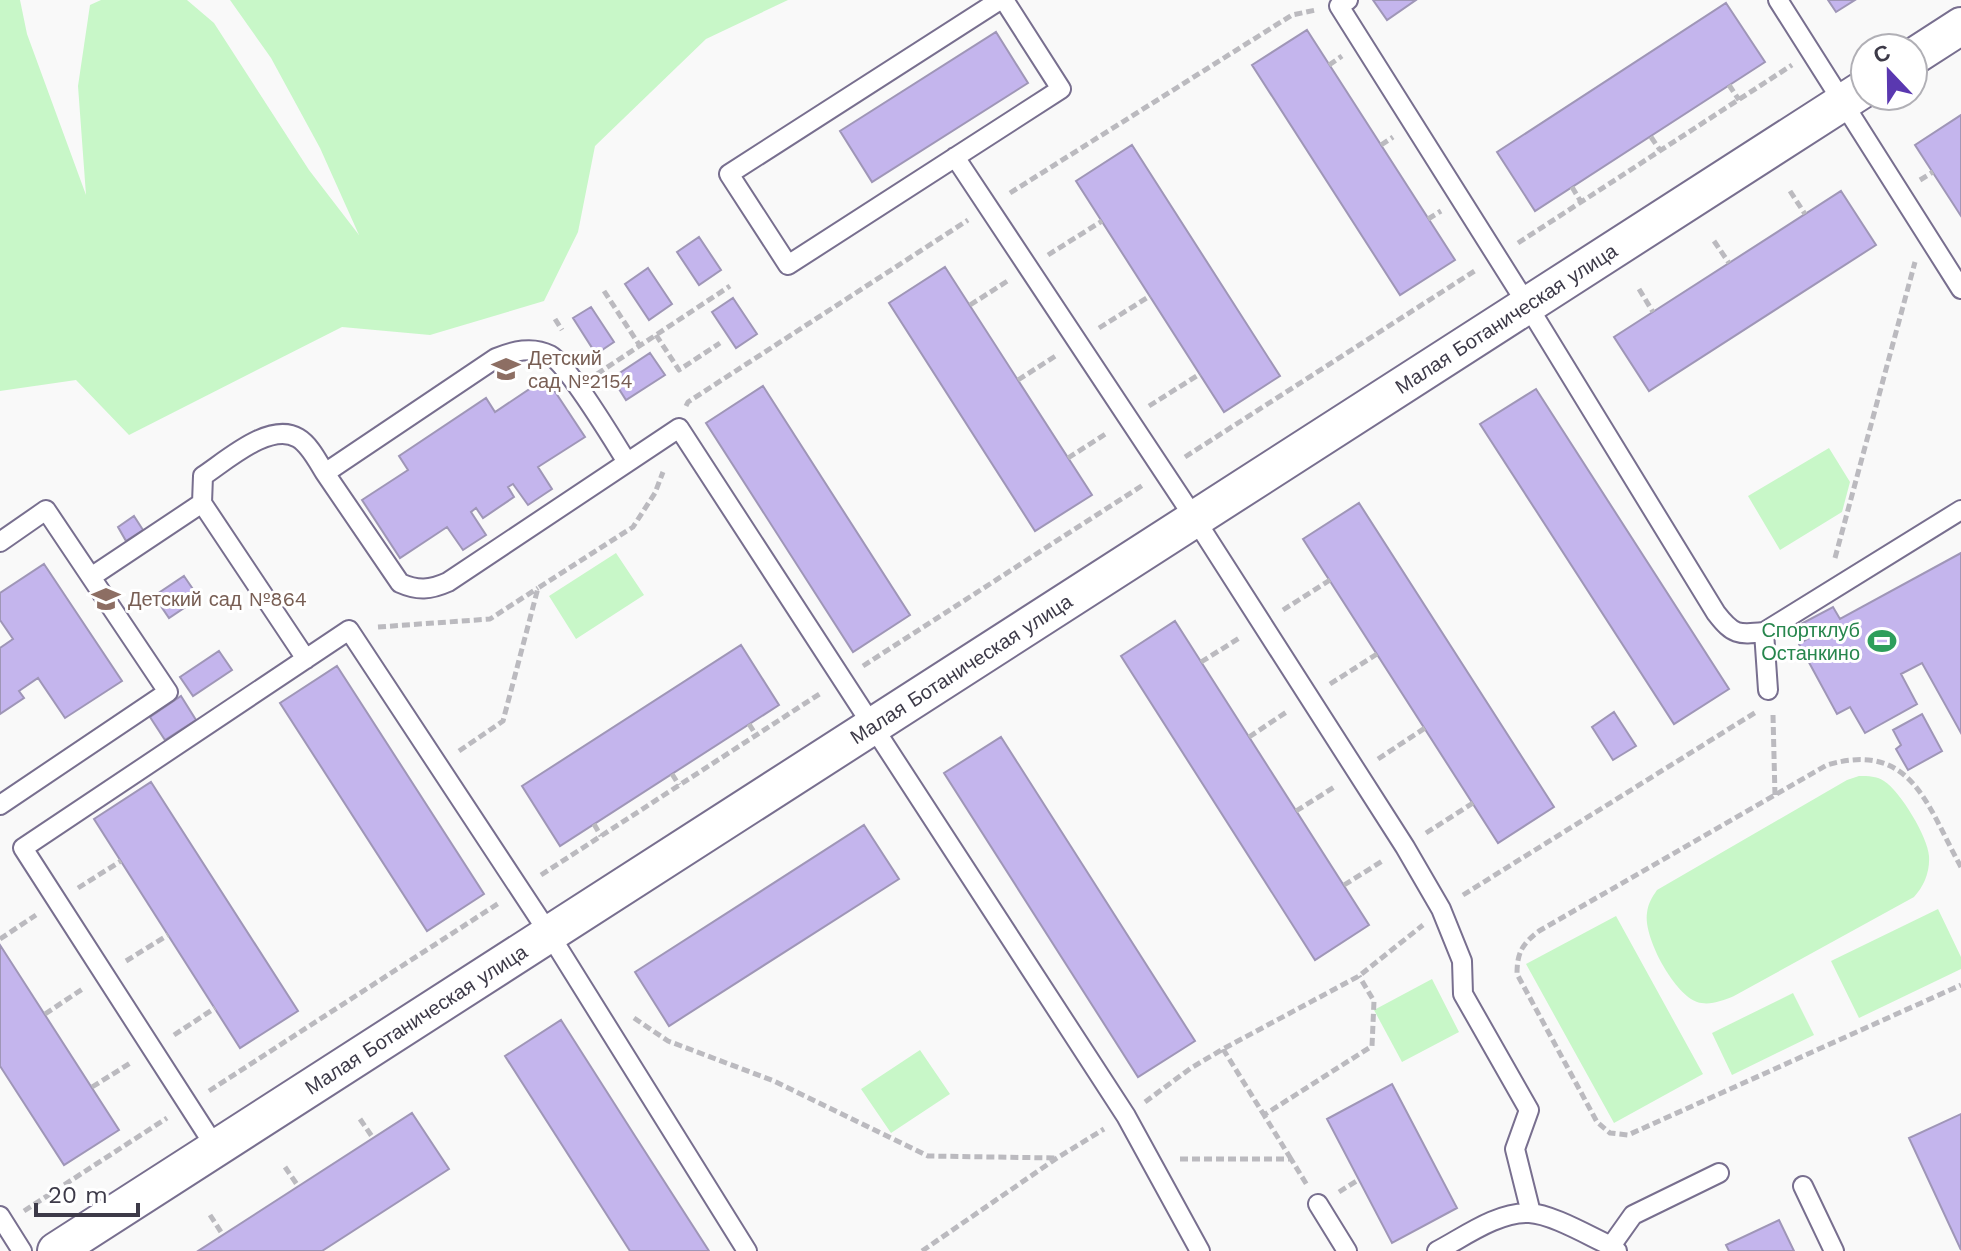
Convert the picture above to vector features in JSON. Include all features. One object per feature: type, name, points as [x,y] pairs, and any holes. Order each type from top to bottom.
[{"type":"street","points":[[1929,47],[1961,26]]},
{"type":"street","name":"Малая Ботаническая улица","points":[[56,1251],[1849,99]]},
{"type":"lane","points":[[1002,0],[1061,89],[955,157],[788,265],[729,174],[1002,0]]},
{"type":"lane","points":[[1348,0],[1339,6],[1729,630],[1744,635],[1764,632],[1961,510]]},
{"type":"lane","points":[[1778,0],[1811,53],[1849,91]]},
{"type":"lane","points":[[1862,112],[1924,231],[1961,289]]},
{"type":"lane","points":[[955,157],[1195,519],[1405,847],[1441,909],[1462,961],[1463,994],[1529,1110],[1515,1149],[1531,1213]]},
{"type":"lane","points":[[325,473],[496,358],[513,351],[533,350],[551,355],[565,368],[627,462]]},
{"type":"lane","points":[[306,659],[202,503],[203,476],[268,434],[298,437],[391,572],[400,583],[415,590],[432,589],[448,582],[679,428],[1126,1116],[1200,1251]]},
{"type":"lane","points":[[91,577],[202,503]]},
{"type":"lane","points":[[0,542],[46,510],[168,692],[0,805]]},
{"type":"lane","points":[[216,1148],[23,848],[349,630],[550,935],[747,1251]]},
{"type":"lane","points":[[1764,632],[1769,697]]},
{"type":"lane","points":[[1437,1251],[1497,1220],[1531,1213],[1614,1248],[1633,1215],[1719,1173]]},
{"type":"lane","points":[[1803,1186],[1834,1251]]},
{"type":"lane","points":[[1318,1204],[1347,1251]]},
{"type":"lane","points":[[2,1220],[22,1251]]},
{"type":"path","points":[[2,1220],[188,1105],[1811,53]]},
{"type":"path","points":[[1729,85],[1739,100]]},
{"type":"path","points":[[1651,137],[1660,150]]},
{"type":"path","points":[[1572,187],[1581,202]]},
{"type":"path","points":[[1790,191],[1805,214]]},
{"type":"path","points":[[1824,594],[1924,231]]},
{"type":"path","points":[[1714,241],[1729,263]]},
{"type":"path","points":[[577,387],[730,286]]},
{"type":"path","points":[[1639,289],[1653,312]]},
{"type":"path","points":[[604,291],[640,346]]},
{"type":"path","points":[[656,335],[679,370],[720,343]]},
{"type":"path","points":[[349,630],[490,619],[633,527],[655,493],[679,428]]},
{"type":"path","points":[[438,765],[503,721],[538,588]]},
{"type":"path","points":[[922,1251],[1057,1158],[1126,1116],[1191,1068],[1359,976],[1441,909],[1769,697],[1775,724],[1775,796]]},
{"type":"path","points":[[749,724],[756,735]]},
{"type":"path","points":[[1961,867],[1913,783],[1899,769],[1880,760],[1863,758],[1827,765],[1539,931],[1524,942],[1517,956],[1517,974],[1597,1122],[1610,1133],[1628,1135],[1961,985]]},
{"type":"path","points":[[672,774],[679,785]]},
{"type":"path","points":[[594,824],[601,836]]},
{"type":"path","points":[[1264,1115],[1372,1046],[1374,1001],[1359,976]]},
{"type":"path","points":[[629,1014],[668,1041],[774,1081],[928,1156],[1057,1158]]},
{"type":"path","points":[[1223,1049],[1318,1204]]},
{"type":"path","points":[[360,1119],[373,1138]]},
{"type":"path","points":[[1151,1159],[1291,1159]]},
{"type":"path","points":[[285,1167],[298,1186]]},
{"type":"path","points":[[210,1215],[223,1235]]},
{"type":"green space","points":[[0,0],[20,0],[27,34],[86,195],[78,86],[90,5],[101,0],[187,0],[214,23],[309,170],[359,235],[320,148],[271,58],[230,0],[788,0],[706,39],[595,146],[578,232],[544,301],[430,335],[342,327],[129,435],[76,380],[0,391]]},
{"type":"green space","points":[[1829,448],[1850,482],[1842,512],[1780,550],[1748,496]]},
{"type":"green space","points":[[616,553],[644,595],[576,639],[549,596]]},
{"type":"green space","points":[[1859,776],[1878,778],[1890,786],[1919,827],[1929,862],[1926,878],[1918,893],[1734,996],[1706,1003],[1688,997],[1670,977],[1650,936],[1647,913],[1657,890],[1847,780]]},
{"type":"green space","points":[[1938,909],[1961,957],[1961,969],[1859,1018],[1831,961]]},
{"type":"green space","points":[[1616,916],[1703,1074],[1614,1123],[1526,964]]},
{"type":"green space","points":[[1432,979],[1459,1032],[1402,1062],[1374,1010]]},
{"type":"green space","points":[[1793,993],[1814,1035],[1732,1075],[1712,1033]]},
{"type":"green space","points":[[920,1050],[950,1094],[891,1133],[861,1089]]},
{"type":"building","points":[[1373,0],[1416,0],[1387,20]]},
{"type":"building","points":[[1828,0],[1855,0],[1836,12]]},
{"type":"building","points":[[1726,3],[1765,62],[1535,211],[1497,152]]},
{"type":"building","points":[[1307,30],[1455,260],[1400,295],[1252,65]]},
{"type":"building","points":[[996,32],[1028,83],[872,182],[840,131]]},
{"type":"building","points":[[1961,115],[1961,216],[1915,145]]},
{"type":"building","points":[[1132,145],[1280,376],[1224,412],[1076,181]]},
{"type":"building","points":[[1841,191],[1876,245],[1649,391],[1614,337]]},
{"type":"building","points":[[699,237],[721,270],[699,285],[677,252]]},
{"type":"building","points":[[945,267],[1092,495],[1035,531],[889,303]]},
{"type":"building","points":[[648,268],[672,304],[649,320],[625,284]]},
{"type":"building","points":[[733,298],[757,334],[736,348],[712,312]]},
{"type":"building","points":[[591,307],[614,342],[596,354],[573,318]]},
{"type":"building","points":[[650,353],[665,375],[626,400],[612,378]]},
{"type":"building","points":[[546,378],[585,437],[538,467],[552,489],[528,505],[513,484],[508,487],[514,497],[483,518],[476,508],[471,512],[486,535],[463,550],[447,527],[400,558],[362,500],[408,470],[399,456],[486,398],[495,412]]},
{"type":"building","points":[[763,386],[910,615],[853,652],[706,423]]},
{"type":"building","points":[[1536,389],[1729,689],[1674,724],[1480,424]]},
{"type":"building","points":[[1359,503],[1554,807],[1498,843],[1303,539]]},
{"type":"building","points":[[134,516],[143,530],[126,541],[118,527]]},
{"type":"building","name":"Спортклуб Останкино","points":[[1961,553],[1961,733],[1922,663],[1901,674],[1917,704],[1865,733],[1850,707],[1837,714],[1799,644],[1809,638],[1801,624],[1833,607],[1840,619]]},
{"type":"building","points":[[44,564],[122,681],[65,718],[38,678],[19,691],[24,698],[0,714],[0,648],[13,639],[0,620],[0,593]]},
{"type":"building","points":[[184,576],[199,598],[169,618],[154,596]]},
{"type":"building","points":[[1175,621],[1369,925],[1315,960],[1121,656]]},
{"type":"building","points":[[741,645],[779,705],[560,846],[522,786]]},
{"type":"building","points":[[219,651],[232,670],[193,696],[180,677]]},
{"type":"building","points":[[337,666],[484,894],[427,931],[280,703]]},
{"type":"building","points":[[181,696],[196,720],[165,740],[150,717]]},
{"type":"building","points":[[1614,712],[1636,746],[1613,760],[1592,727]]},
{"type":"building","points":[[1922,714],[1942,751],[1908,770],[1896,749],[1901,745],[1893,730]]},
{"type":"building","points":[[1001,737],[1195,1041],[1138,1077],[944,773]]},
{"type":"building","points":[[151,782],[298,1011],[240,1048],[94,819]]},
{"type":"building","points":[[864,825],[899,879],[669,1026],[635,972]]},
{"type":"building","points":[[0,945],[119,1130],[64,1165],[0,1066]]},
{"type":"building","points":[[561,1020],[709,1251],[630,1251],[505,1056]]},
{"type":"building","points":[[1392,1084],[1457,1208],[1392,1243],[1327,1119]]},
{"type":"building","points":[[412,1113],[449,1169],[322,1251],[198,1251]]},
{"type":"building","points":[[1961,1114],[1961,1250],[1909,1138]]},
{"type":"building","points":[[1779,1220],[1794,1251],[1729,1251],[1726,1245]]},
{"type":"place","name":"Детский сад №2154","points":[[506,369]]},
{"type":"place","name":"Детский сад №864","points":[[106,599]]},
{"type":"place","name":"Спортклуб Останкино","points":[[1882,641]]}]
